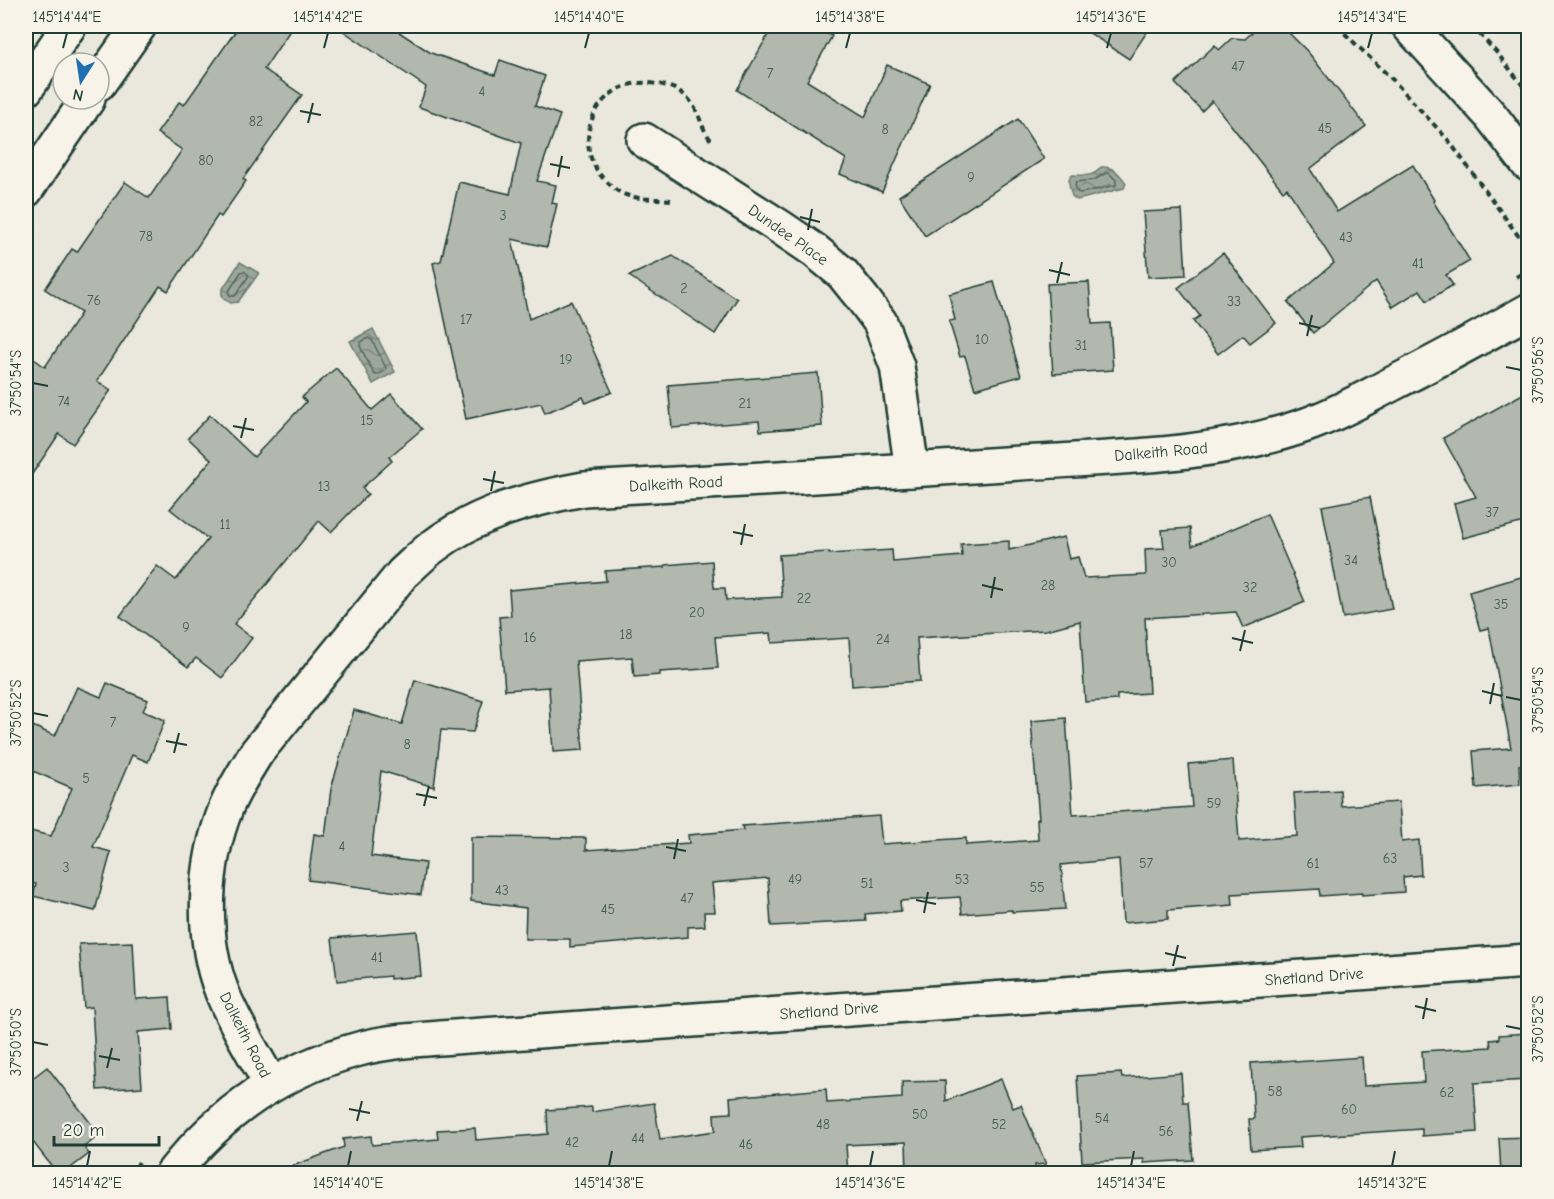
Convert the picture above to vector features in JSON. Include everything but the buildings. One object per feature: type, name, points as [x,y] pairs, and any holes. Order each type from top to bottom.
[{"type":"street","points":[[26,89],[69,26]]},
{"type":"street","points":[[111,66],[139,26]]},
{"type":"street","points":[[1409,26],[1491,116],[1528,164]]},
{"type":"street","points":[[26,190],[80,111]]},
{"type":"street","name":"Dundee Place","points":[[644,140],[814,250],[842,273],[864,299],[880,322],[897,366],[912,470]]},
{"type":"street","name":"Dalkeith Road","points":[[271,1085],[221,991],[212,957],[208,924],[208,894],[216,837],[226,808],[257,752],[404,573],[430,549],[456,531],[504,508],[548,495],[584,489],[1152,454],[1208,448],[1262,438],[1306,425],[1350,406],[1528,311]]},
{"type":"street","name":"Shetland Drive","points":[[172,1173],[196,1146],[246,1100],[299,1070],[360,1048],[405,1041],[1528,962]]},
{"type":"path","points":[[1337,26],[1393,80],[1449,141],[1528,249]]},
{"type":"path","points":[[1472,26],[1528,92]]},
{"type":"path","points":[[1509,281],[1528,270]]},
{"type":"water","points":[[1101,167],[1118,173],[1126,183],[1124,188],[1077,200],[1072,196],[1069,182],[1071,175],[1092,174]]},
{"type":"water","points":[[240,262],[259,273],[238,302],[231,303],[224,298],[222,290]]},
{"type":"water","points":[[373,329],[395,372],[373,384],[350,341]]}]
